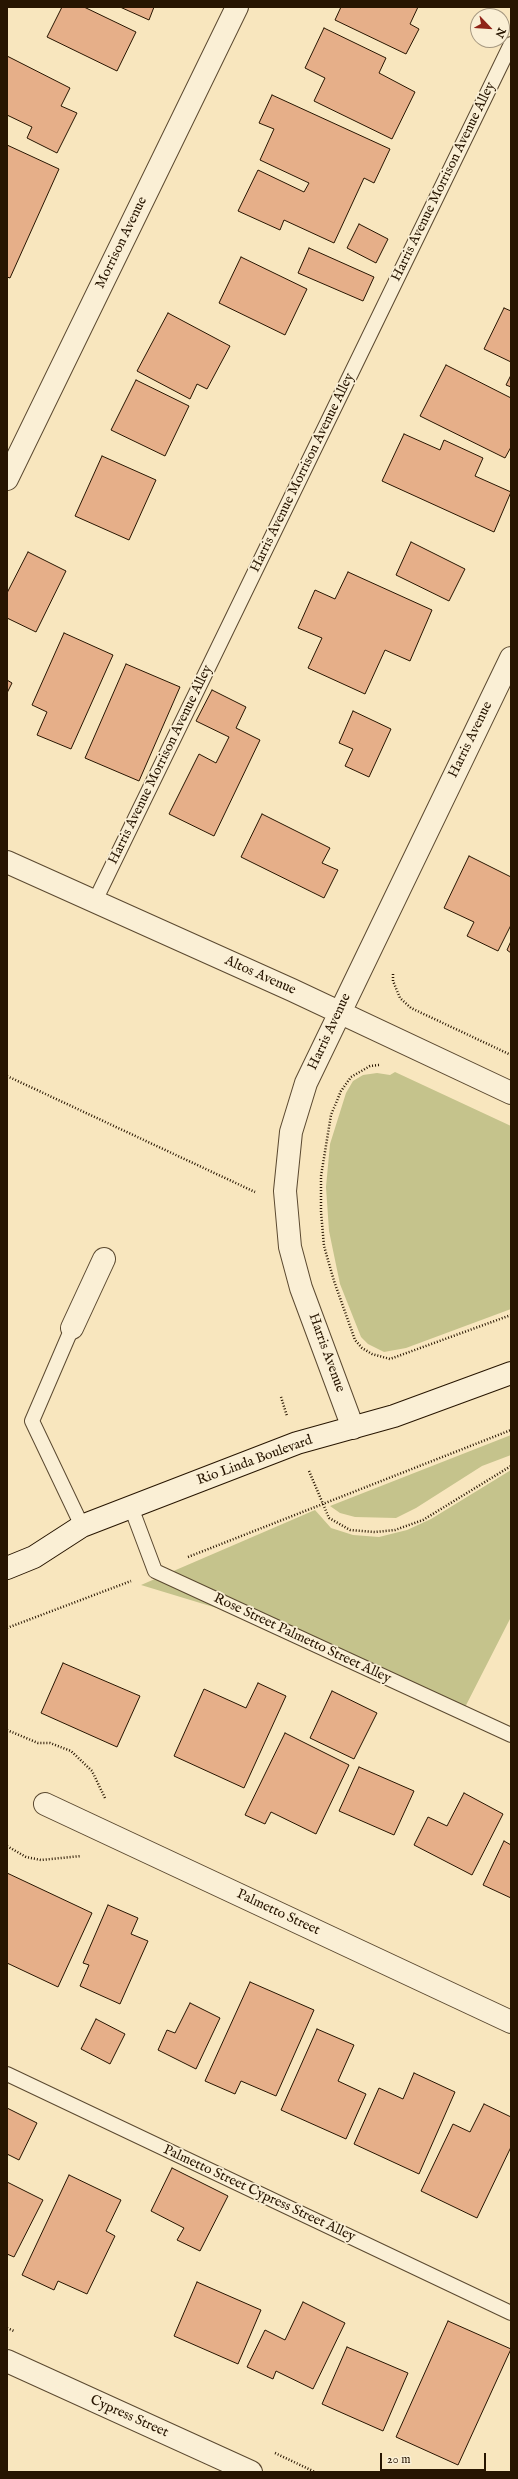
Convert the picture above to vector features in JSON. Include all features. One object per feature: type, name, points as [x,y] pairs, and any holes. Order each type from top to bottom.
[{"type":"street","name":"Morrison Avenue","points":[[7,479],[237,7]]},
{"type":"street","name":"Harris Avenue","points":[[353,1428],[301,1288],[290,1247],[285,1207],[291,1132],[306,1083],[511,658]]},
{"type":"street","name":"Altos Avenue","points":[[7,862],[94,903],[339,1012],[511,1093]]},
{"type":"street","points":[[72,1328],[104,1259]]},
{"type":"street","name":"Rio Linda Boulevard","points":[[7,1568],[34,1557],[82,1526],[131,1507],[297,1443],[394,1416],[511,1373]]},
{"type":"street","name":"Palmetto Street","points":[[45,1804],[511,2022]]},
{"type":"street","name":"Cypress Street","points":[[7,2361],[251,2472]]},
{"type":"lane","name":"Harris Avenue Morrison Avenue Alley","points":[[94,903],[511,44]]},
{"type":"lane","points":[[72,1328],[32,1421],[82,1526]]},
{"type":"lane","points":[[131,1507],[155,1571]]},
{"type":"lane","name":"Rose Street Palmetto Street Alley","points":[[155,1571],[511,1735]]},
{"type":"lane","name":"Palmetto Street Cypress Street Alley","points":[[7,2074],[511,2313]]},
{"type":"path","points":[[393,973],[393,981],[400,998],[411,1008],[511,1055]]},
{"type":"path","points":[[385,1066],[370,1066],[351,1077],[341,1090],[331,1115],[325,1143],[321,1205],[324,1246],[355,1340],[362,1348],[372,1354],[390,1359],[511,1315]]},
{"type":"path","points":[[7,1076],[253,1191]]},
{"type":"path","points":[[7,1628],[511,1430]]},
{"type":"path","points":[[297,1443],[330,1518],[350,1530],[375,1532],[395,1530],[423,1520],[511,1466]]},
{"type":"shaded area","points":[[395,1072],[511,1126],[511,1309],[406,1348],[384,1352],[368,1344],[361,1337],[340,1284],[329,1231],[326,1187],[330,1144],[346,1093],[353,1081],[363,1075],[377,1073],[390,1075]]},
{"type":"shaded area","points":[[511,1435],[511,1455],[482,1466],[416,1508],[396,1518],[355,1517],[340,1513],[330,1506]]},
{"type":"shaded area","points":[[511,1470],[511,1617],[459,1719],[220,1609],[141,1585],[315,1510],[331,1528],[353,1535],[379,1537],[407,1530],[431,1519]]},
{"type":"building","points":[[62,7],[84,7],[136,32],[117,71],[47,37]]},
{"type":"building","points":[[120,7],[154,7],[149,20]]},
{"type":"building","points":[[341,7],[418,7],[410,24],[419,29],[406,54],[335,20]]},
{"type":"building","points":[[324,28],[386,58],[379,73],[415,92],[392,139],[314,101],[325,78],[305,68]]},
{"type":"building","points":[[7,56],[70,88],[61,106],[77,113],[57,153],[27,138],[32,127],[7,115]]},
{"type":"building","points":[[272,95],[390,149],[374,183],[364,178],[334,243],[284,220],[280,230],[238,211],[258,170],[304,192],[309,183],[260,160],[274,129],[259,123]]},
{"type":"building","points":[[7,145],[59,169],[10,278],[7,277]]},
{"type":"building","points":[[359,224],[388,239],[376,263],[347,248]]},
{"type":"building","points":[[309,248],[374,277],[363,301],[298,273]]},
{"type":"building","points":[[241,257],[307,289],[285,335],[219,303]]},
{"type":"building","points":[[504,308],[511,311],[511,362],[484,349]]},
{"type":"building","points":[[168,313],[230,346],[207,389],[197,384],[190,399],[137,371]]},
{"type":"building","points":[[446,365],[511,398],[511,447],[505,458],[420,416]]},
{"type":"building","points":[[511,375],[511,387],[506,385]]},
{"type":"building","points":[[136,380],[189,406],[165,456],[111,430]]},
{"type":"building","points":[[404,434],[440,450],[444,440],[483,458],[475,476],[511,492],[494,532],[382,481]]},
{"type":"building","points":[[102,456],[156,480],[129,540],[75,516]]},
{"type":"building","points":[[411,542],[465,569],[449,601],[396,575]]},
{"type":"building","points":[[28,552],[66,571],[36,632],[7,618],[7,593]]},
{"type":"building","points":[[348,572],[432,610],[410,661],[385,650],[365,694],[308,668],[322,638],[298,628],[315,590],[335,599]]},
{"type":"building","points":[[64,633],[113,655],[71,749],[37,735],[47,712],[32,705]]},
{"type":"building","points":[[126,664],[180,687],[139,781],[85,758]]},
{"type":"building","points":[[7,680],[12,683],[7,693]]},
{"type":"building","points":[[212,690],[246,707],[236,728],[260,740],[214,836],[169,814],[199,754],[216,763],[229,737],[196,721]]},
{"type":"building","points":[[353,711],[391,729],[369,777],[345,766],[353,749],[339,743]]},
{"type":"building","points":[[262,814],[330,848],[322,863],[338,870],[324,898],[241,857]]},
{"type":"building","points":[[469,856],[511,877],[511,925],[498,951],[467,936],[474,922],[444,908]]},
{"type":"building","points":[[511,941],[511,953],[507,950]]},
{"type":"building","points":[[63,1663],[140,1696],[117,1747],[41,1713]]},
{"type":"building","points":[[258,1683],[286,1696],[244,1788],[174,1756],[204,1689],[246,1708]]},
{"type":"building","points":[[332,1691],[377,1713],[354,1759],[310,1738]]},
{"type":"building","points":[[285,1733],[349,1765],[316,1834],[271,1812],[265,1824],[245,1815]]},
{"type":"building","points":[[359,1767],[414,1791],[394,1835],[339,1811]]},
{"type":"building","points":[[464,1793],[503,1814],[472,1875],[414,1845],[428,1817],[447,1826]]},
{"type":"building","points":[[504,1841],[511,1845],[511,1898],[483,1885]]},
{"type":"building","points":[[7,1873],[92,1913],[58,1987],[7,1963]]},
{"type":"building","points":[[108,1905],[138,1918],[131,1934],[148,1941],[120,2004],[80,1986],[89,1965],[83,1963]]},
{"type":"building","points":[[250,1982],[314,2010],[276,2096],[241,2081],[235,2094],[205,2081]]},
{"type":"building","points":[[190,2003],[220,2018],[196,2069],[158,2050],[167,2030],[175,2033]]},
{"type":"building","points":[[96,2019],[125,2034],[110,2064],[81,2049]]},
{"type":"building","points":[[317,2029],[354,2045],[338,2081],[366,2094],[346,2139],[281,2110]]},
{"type":"building","points":[[414,2073],[455,2092],[419,2174],[354,2144],[379,2088],[403,2099]]},
{"type":"building","points":[[484,2104],[511,2117],[511,2147],[477,2218],[421,2191],[453,2124],[470,2132]]},
{"type":"building","points":[[7,2108],[37,2123],[19,2160],[7,2154]]},
{"type":"building","points":[[172,2168],[228,2196],[200,2251],[177,2240],[184,2228],[151,2211]]},
{"type":"building","points":[[69,2175],[121,2200],[106,2231],[115,2236],[87,2294],[58,2281],[54,2290],[22,2275]]},
{"type":"building","points":[[7,2182],[43,2200],[14,2257],[7,2254]]},
{"type":"building","points":[[197,2282],[261,2310],[238,2364],[174,2336]]},
{"type":"building","points":[[303,2302],[345,2323],[313,2389],[276,2371],[273,2379],[247,2367],[265,2330],[285,2340]]},
{"type":"building","points":[[448,2321],[511,2349],[458,2465],[396,2437]]},
{"type":"building","points":[[347,2347],[408,2373],[383,2431],[322,2404]]}]
